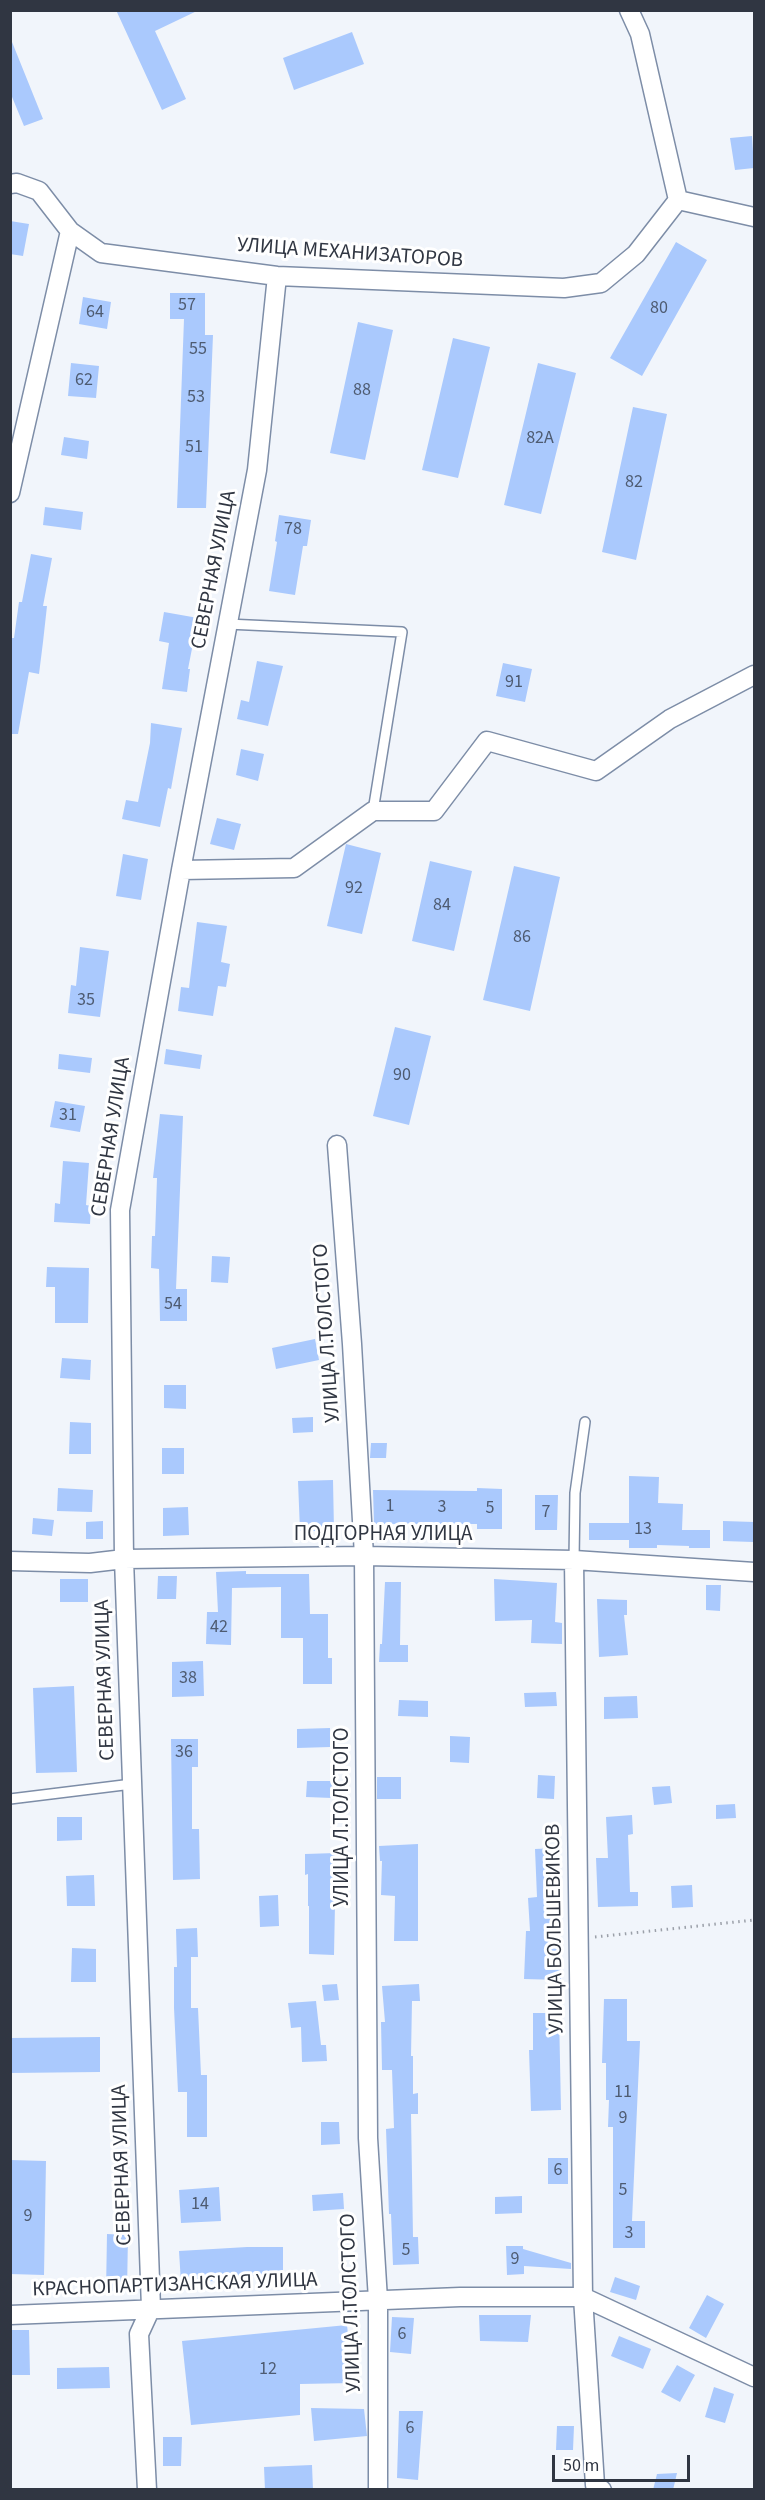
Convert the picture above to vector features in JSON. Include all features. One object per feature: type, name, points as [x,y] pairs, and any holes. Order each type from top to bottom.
[{"type":"street","points":[[629,10],[640,34],[678,200],[754,217]]},
{"type":"street","name":"УЛИЦА МЕХАНИЗАТОРОВ","points":[[10,184],[17,183],[39,191],[70,231],[100,253],[277,276],[564,288],[601,283],[636,254],[678,200]]},
{"type":"street","points":[[10,493],[70,231]]},
{"type":"street","name":"СЕВЕРНАЯ УЛИЦА","points":[[147,2490],[139,2334],[151,2308],[124,1559],[120,1210],[181,870],[257,470],[277,276]]},
{"type":"street","points":[[181,870],[294,868],[373,811],[434,811],[487,741],[596,771],[670,719],[754,675]]},
{"type":"street","name":"УЛИЦА Л.ТОЛСТОГО","points":[[337,1145],[352,1344],[364,1556],[368,2138],[378,2300],[378,2490]]},
{"type":"street","name":"ПОДГОРНАЯ УЛИЦА","points":[[10,1561],[90,1563],[124,1559],[364,1556],[574,1560],[754,1572]]},
{"type":"street","name":"УЛИЦА БОЛЬШЕВИКОВ","points":[[574,1560],[583,2297],[595,2485],[602,2490]]},
{"type":"street","name":"КРАСНОПАРТИЗАНСКАЯ УЛИЦА","points":[[10,2315],[460,2296],[583,2297],[754,2377]]},
{"type":"lane","points":[[227,624],[402,632],[373,811]]},
{"type":"lane","points":[[574,1560],[575,1493],[585,1422]]},
{"type":"lane","points":[[10,1799],[132,1784]]},
{"type":"path","points":[[579,1938],[754,1920]]},
{"type":"building","points":[[116,10],[199,10],[155,31],[186,99],[162,110]]},
{"type":"building","points":[[352,32],[364,64],[294,90],[283,58]]},
{"type":"building","points":[[10,37],[43,119],[24,126],[10,92]]},
{"type":"building","points":[[752,136],[754,168],[735,170],[730,138]]},
{"type":"building","points":[[10,221],[29,224],[23,256],[10,254]]},
{"type":"building","points":[[676,242],[707,260],[642,376],[610,358]]},
{"type":"building","points":[[170,293],[205,293],[205,335],[213,335],[206,508],[177,508],[184,319],[170,319]]},
{"type":"building","points":[[83,297],[111,302],[107,329],[79,324]]},
{"type":"building","points":[[358,322],[393,330],[365,460],[330,453]]},
{"type":"building","points":[[453,338],[490,347],[458,478],[422,470]]},
{"type":"building","points":[[71,363],[99,366],[96,398],[68,396]]},
{"type":"building","points":[[538,363],[576,373],[541,514],[504,505]]},
{"type":"building","points":[[633,407],[667,414],[636,560],[602,552]]},
{"type":"building","points":[[64,437],[89,441],[87,459],[61,455]]},
{"type":"building","points":[[45,507],[83,512],[81,530],[43,525]]},
{"type":"building","points":[[279,515],[311,520],[307,546],[303,546],[295,595],[269,591]]},
{"type":"building","points":[[31,554],[52,558],[43,606],[47,606],[43,642],[39,674],[29,672],[18,734],[10,734],[10,638],[14,638],[19,602],[22,602]]},
{"type":"building","points":[[164,612],[198,618],[188,669],[190,669],[187,692],[162,689],[169,643],[159,641]]},
{"type":"building","points":[[257,661],[283,666],[268,726],[237,719],[241,700],[249,702]]},
{"type":"building","points":[[503,663],[532,669],[525,702],[496,696]]},
{"type":"building","points":[[151,723],[182,728],[171,789],[168,788],[160,827],[122,819],[126,800],[138,802],[150,743]]},
{"type":"building","points":[[241,749],[264,754],[258,781],[236,775]]},
{"type":"building","points":[[217,818],[241,824],[234,850],[210,844]]},
{"type":"building","points":[[346,844],[381,853],[362,934],[327,926]]},
{"type":"building","points":[[123,854],[148,859],[141,900],[116,896]]},
{"type":"building","points":[[430,861],[472,871],[454,951],[412,941]]},
{"type":"building","points":[[514,866],[560,877],[530,1011],[483,1000]]},
{"type":"building","points":[[197,922],[227,926],[221,962],[230,964],[226,987],[218,986],[213,1016],[178,1011],[181,987],[189,988]]},
{"type":"building","points":[[80,947],[109,951],[100,1017],[68,1013],[71,985],[76,986]]},
{"type":"building","points":[[395,1027],[431,1036],[409,1125],[373,1116]]},
{"type":"building","points":[[166,1049],[202,1055],[200,1069],[164,1064]]},
{"type":"building","points":[[59,1054],[92,1058],[90,1073],[58,1069]]},
{"type":"building","points":[[55,1101],[85,1106],[80,1132],[50,1127]]},
{"type":"building","points":[[160,1114],[183,1116],[176,1289],[187,1289],[187,1321],[160,1321],[159,1269],[151,1268],[152,1236],[155,1236],[157,1178],[153,1178]]},
{"type":"building","points":[[63,1161],[89,1163],[86,1205],[91,1206],[90,1224],[54,1222],[55,1203],[60,1204]]},
{"type":"building","points":[[212,1256],[230,1257],[228,1283],[211,1282]]},
{"type":"building","points":[[47,1267],[89,1268],[88,1323],[55,1323],[55,1287],[46,1287]]},
{"type":"building","points":[[315,1339],[319,1360],[276,1369],[272,1348]]},
{"type":"building","points":[[62,1358],[91,1360],[90,1380],[60,1378]]},
{"type":"building","points":[[164,1385],[186,1385],[186,1409],[164,1408]]},
{"type":"building","points":[[313,1417],[313,1432],[293,1433],[292,1418]]},
{"type":"building","points":[[70,1422],[91,1423],[91,1454],[69,1454]]},
{"type":"building","points":[[371,1443],[387,1443],[386,1458],[370,1458]]},
{"type":"building","points":[[162,1448],[184,1448],[184,1474],[162,1474]]},
{"type":"building","points":[[629,1476],[659,1477],[658,1503],[683,1504],[682,1530],[710,1530],[710,1548],[657,1545],[657,1548],[629,1548],[629,1540],[589,1540],[589,1523],[629,1523]]},
{"type":"building","points":[[333,1480],[334,1531],[300,1531],[298,1481]]},
{"type":"building","points":[[58,1488],[93,1490],[92,1512],[57,1511]]},
{"type":"building","points":[[477,1488],[502,1489],[502,1529],[477,1529],[477,1524],[374,1524],[373,1490],[477,1491]]},
{"type":"building","points":[[535,1495],[558,1495],[557,1530],[535,1530]]},
{"type":"building","points":[[188,1507],[189,1535],[163,1536],[163,1508]]},
{"type":"building","points":[[33,1518],[54,1520],[52,1536],[32,1534]]},
{"type":"building","points":[[103,1521],[103,1539],[86,1539],[86,1522]]},
{"type":"building","points":[[723,1521],[754,1522],[753,1542],[723,1541]]},
{"type":"building","points":[[246,1571],[246,1574],[309,1574],[310,1614],[328,1614],[328,1658],[332,1658],[332,1684],[303,1684],[303,1638],[281,1638],[281,1587],[232,1588],[231,1645],[206,1644],[207,1612],[218,1612],[216,1572]]},
{"type":"building","points":[[158,1576],[177,1576],[176,1599],[157,1599]]},
{"type":"building","points":[[60,1579],[88,1579],[88,1602],[60,1602]]},
{"type":"building","points":[[494,1579],[557,1583],[555,1622],[562,1623],[562,1644],[531,1643],[532,1620],[495,1621]]},
{"type":"building","points":[[385,1582],[401,1582],[400,1645],[408,1645],[408,1662],[379,1662]]},
{"type":"building","points":[[706,1585],[721,1585],[720,1611],[706,1610]]},
{"type":"building","points":[[597,1599],[627,1600],[627,1615],[624,1615],[628,1655],[599,1657]]},
{"type":"building","points":[[203,1661],[204,1696],[172,1697],[172,1662]]},
{"type":"building","points":[[74,1686],[77,1772],[36,1773],[33,1688]]},
{"type":"building","points":[[556,1692],[557,1706],[525,1707],[524,1693]]},
{"type":"building","points":[[637,1696],[638,1718],[604,1719],[604,1697]]},
{"type":"building","points":[[399,1700],[428,1701],[428,1717],[398,1716]]},
{"type":"building","points":[[330,1728],[330,1747],[297,1748],[297,1729]]},
{"type":"building","points":[[450,1736],[470,1737],[469,1763],[450,1762]]},
{"type":"building","points":[[171,1739],[198,1739],[198,1767],[192,1767],[192,1829],[199,1829],[200,1879],[173,1880]]},
{"type":"building","points":[[538,1775],[555,1776],[554,1799],[537,1798]]},
{"type":"building","points":[[377,1777],[401,1777],[401,1799],[377,1799]]},
{"type":"building","points":[[307,1781],[333,1781],[332,1798],[306,1797]]},
{"type":"building","points":[[670,1786],[672,1803],[654,1805],[652,1787]]},
{"type":"building","points":[[735,1804],[736,1818],[716,1819],[716,1805]]},
{"type":"building","points":[[632,1815],[633,1834],[628,1835],[630,1892],[638,1892],[638,1906],[598,1907],[596,1858],[608,1858],[606,1817]]},
{"type":"building","points":[[57,1817],[82,1817],[82,1840],[57,1841]]},
{"type":"building","points":[[418,1844],[418,1941],[394,1941],[395,1896],[381,1895],[382,1861],[380,1861],[379,1846]]},
{"type":"building","points":[[556,1848],[557,1873],[553,1873],[558,1932],[557,1964],[561,1965],[561,1980],[524,1979],[526,1931],[530,1931],[528,1898],[537,1897],[535,1849]]},
{"type":"building","points":[[336,1853],[334,1955],[309,1954],[308,1874],[305,1875],[305,1854]]},
{"type":"building","points":[[94,1875],[95,1906],[67,1906],[66,1876]]},
{"type":"building","points":[[692,1885],[693,1907],[672,1908],[671,1886]]},
{"type":"building","points":[[278,1895],[279,1926],[260,1927],[259,1896]]},
{"type":"building","points":[[197,1928],[198,1957],[191,1957],[191,2008],[198,2008],[201,2075],[207,2075],[207,2137],[187,2137],[187,2092],[178,2092],[174,1967],[177,1967],[176,1929]]},
{"type":"building","points":[[72,1948],[96,1949],[96,1982],[71,1982]]},
{"type":"building","points":[[337,1984],[339,2000],[324,2001],[322,1985]]},
{"type":"building","points":[[419,1984],[420,2001],[412,2001],[411,2056],[413,2056],[413,2094],[418,2093],[418,2114],[411,2114],[413,2237],[418,2237],[419,2264],[393,2265],[386,2129],[394,2128],[392,2070],[382,2070],[381,2022],[385,2022],[382,1986]]},
{"type":"building","points":[[604,1999],[627,1999],[627,2041],[640,2041],[632,2221],[645,2221],[645,2248],[613,2248],[613,2127],[608,2127],[609,2100],[606,2100],[606,2063],[602,2063]]},
{"type":"building","points":[[316,2001],[321,2045],[326,2045],[327,2061],[302,2062],[301,2027],[291,2028],[288,2003]]},
{"type":"building","points":[[533,2013],[559,2013],[561,2110],[531,2111],[529,2050],[533,2050]]},
{"type":"building","points":[[100,2037],[100,2072],[10,2073],[10,2038]]},
{"type":"building","points":[[321,2122],[339,2122],[340,2144],[321,2145]]},
{"type":"building","points":[[548,2158],[568,2158],[568,2184],[548,2184]]},
{"type":"building","points":[[10,2160],[46,2161],[44,2275],[10,2274]]},
{"type":"building","points":[[219,2187],[221,2221],[181,2223],[179,2190]]},
{"type":"building","points":[[343,2193],[344,2209],[313,2211],[312,2195]]},
{"type":"building","points":[[522,2196],[522,2213],[495,2214],[495,2197]]},
{"type":"building","points":[[107,2234],[128,2235],[127,2291],[106,2291]]},
{"type":"building","points":[[506,2246],[523,2246],[523,2249],[571,2263],[571,2269],[524,2266],[524,2274],[507,2275]]},
{"type":"building","points":[[283,2247],[283,2275],[181,2283],[179,2251]]},
{"type":"building","points":[[615,2277],[640,2286],[636,2300],[610,2292]]},
{"type":"building","points":[[707,2295],[724,2304],[706,2338],[689,2328]]},
{"type":"building","points":[[479,2315],[531,2315],[528,2342],[480,2341]]},
{"type":"building","points":[[392,2317],[414,2318],[411,2354],[390,2352]]},
{"type":"building","points":[[347,2325],[353,2383],[300,2384],[300,2415],[191,2425],[182,2341]]},
{"type":"building","points":[[10,2330],[29,2330],[30,2375],[10,2375]]},
{"type":"building","points":[[619,2336],[651,2349],[643,2369],[611,2356]]},
{"type":"building","points":[[677,2365],[695,2375],[680,2402],[661,2392]]},
{"type":"building","points":[[109,2367],[110,2388],[57,2389],[57,2368]]},
{"type":"building","points":[[714,2387],[734,2394],[725,2423],[705,2417]]},
{"type":"building","points":[[311,2408],[364,2409],[367,2436],[314,2441]]},
{"type":"building","points":[[399,2411],[423,2411],[418,2480],[397,2478]]},
{"type":"building","points":[[557,2426],[574,2426],[573,2450],[556,2450]]},
{"type":"building","points":[[163,2437],[182,2437],[181,2466],[163,2466]]},
{"type":"building","points":[[312,2465],[313,2490],[265,2490],[264,2467]]},
{"type":"building","points":[[677,2473],[673,2490],[653,2490],[657,2474]]}]
